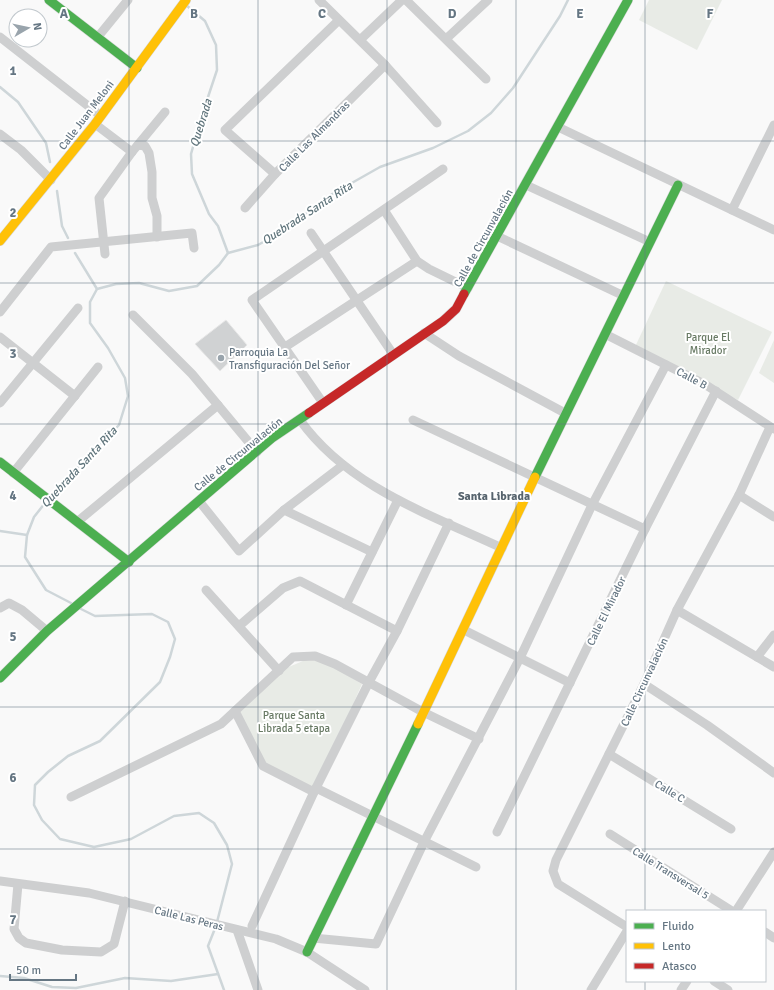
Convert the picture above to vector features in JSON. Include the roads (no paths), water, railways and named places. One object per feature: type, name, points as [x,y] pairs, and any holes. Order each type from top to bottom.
[{"type":"street","points":[[49,0],[137,68]]},
{"type":"street","points":[[97,38],[128,0]]},
{"type":"street","name":"Calle Juan Meloni","points":[[0,241],[95,124],[186,0]]},
{"type":"street","points":[[319,0],[385,65],[437,123]]},
{"type":"street","points":[[360,40],[402,0]]},
{"type":"street","points":[[406,0],[486,79]]},
{"type":"street","points":[[446,39],[488,0]]},
{"type":"street","name":"Calle de Circunvalación","points":[[0,678],[47,631],[257,452],[323,403],[443,320],[456,309],[628,0]]},
{"type":"street","points":[[275,174],[225,130],[339,20]]},
{"type":"street","points":[[0,37],[101,116]]},
{"type":"street","name":"Calle Las Almendras","points":[[245,208],[275,174],[385,65]]},
{"type":"street","points":[[105,254],[99,198],[138,144],[165,112]]},
{"type":"street","points":[[95,124],[132,152]]},
{"type":"street","points":[[732,210],[774,125]]},
{"type":"street","points":[[558,127],[774,230]]},
{"type":"street","points":[[0,134],[21,150],[51,180]]},
{"type":"street","points":[[138,144],[145,146],[149,153],[152,198],[157,216],[157,237]]},
{"type":"street","points":[[323,403],[252,300],[443,169]]},
{"type":"street","points":[[526,184],[650,242]]},
{"type":"street","points":[[307,952],[464,630],[565,412],[678,185]]},
{"type":"street","points":[[384,210],[417,261],[429,269],[468,288]]},
{"type":"street","points":[[0,312],[51,247],[192,233],[194,248]]},
{"type":"street","points":[[311,233],[393,354]]},
{"type":"street","points":[[497,236],[624,296]]},
{"type":"street","points":[[285,347],[417,261]]},
{"type":"street","points":[[0,403],[32,362],[78,308]]},
{"type":"street","points":[[133,315],[192,374],[257,452]]},
{"type":"street","points":[[424,333],[459,356],[565,412]]},
{"type":"street","name":"Calle B","points":[[605,334],[716,391],[772,428]]},
{"type":"street","points":[[0,337],[75,396]]},
{"type":"street","points":[[313,938],[376,944],[424,842],[520,658],[592,505],[666,365]]},
{"type":"street","points":[[14,473],[98,367]]},
{"type":"street","name":"Calle El Mirador","points":[[497,832],[646,529],[716,391]]},
{"type":"street","points":[[77,522],[218,405]]},
{"type":"street","points":[[300,420],[315,440],[343,465],[370,485],[398,500],[502,548]]},
{"type":"street","points":[[413,420],[646,529]]},
{"type":"street","name":"Calle Circunvalación","points":[[626,926],[558,884],[553,871],[556,860],[644,684],[677,610],[739,495],[772,428]]},
{"type":"street","points":[[0,462],[129,562]]},
{"type":"street","points":[[199,501],[239,551],[284,510],[343,465]]},
{"type":"street","points":[[739,495],[774,517]]},
{"type":"street","points":[[346,605],[398,500]]},
{"type":"street","points":[[284,510],[372,552]]},
{"type":"street","points":[[252,926],[315,790],[369,682],[397,631],[449,523]]},
{"type":"street","points":[[239,626],[282,588],[300,581],[397,631]]},
{"type":"street","points":[[206,590],[279,670]]},
{"type":"street","points":[[0,608],[10,603],[22,610],[47,631]]},
{"type":"street","points":[[677,610],[774,667]]},
{"type":"street","points":[[464,630],[570,683]]},
{"type":"street","points":[[757,657],[774,635]]},
{"type":"street","points":[[71,797],[222,724],[293,657],[314,656],[335,664],[423,712],[479,739]]},
{"type":"street","points":[[644,684],[707,724],[774,773]]},
{"type":"street","points":[[235,711],[263,766],[374,816],[476,867]]},
{"type":"street","name":"Calle C","points":[[609,754],[731,829]]},
{"type":"street","name":"Calle Transversal 5","points":[[610,834],[730,910]]},
{"type":"street","points":[[737,910],[774,852]]},
{"type":"street","name":"Calle Las Peras","points":[[0,881],[88,893],[276,939],[307,952],[365,990]]},
{"type":"street","points":[[18,884],[14,929],[19,938],[26,943],[62,950],[101,952],[114,944],[125,902]]},
{"type":"street","points":[[234,929],[258,990]]},
{"type":"street","points":[[591,990],[626,933]]},
{"type":"street","points":[[716,982],[728,990]]},
{"type":"waterway","name":"Quebrada Santa Rita","points":[[50,496],[119,425],[128,396],[125,378],[108,348],[90,323],[90,302],[97,289],[116,284],[139,283],[169,291],[197,286],[219,265],[228,253],[258,245],[286,229],[327,197],[380,167],[433,148],[468,131],[491,113],[513,88],[560,16],[568,0]]},
{"type":"waterway","name":"Quebrada","points":[[186,5],[205,21],[216,45],[217,70],[191,154],[192,174],[209,214],[218,226],[228,253]]},
{"type":"waterway","name":"Quebrada","points":[[0,87],[18,102],[46,143],[50,162]]},
{"type":"waterway","name":"Quebrada","points":[[57,191],[62,226],[68,238]]},
{"type":"waterway","name":"Quebrada","points":[[75,253],[97,289]]},
{"type":"waterway","name":"Quebrada Santa Rita","points":[[45,503],[34,517],[27,535],[25,557],[46,590],[71,603]]},
{"type":"waterway","points":[[0,531],[27,535]]},
{"type":"waterway","name":"Quebrada Santa Rita","points":[[79,608],[95,616],[152,614],[168,622],[175,639],[170,657],[160,682],[100,741],[68,756],[48,772],[35,785],[34,805],[42,820],[60,839],[94,847],[131,839],[174,816],[199,813],[214,823],[227,845],[232,864],[217,922]]},
{"type":"waterway","name":"Quebrada Santa Rita","points":[[216,926],[208,946],[224,990]]},
{"type":"waterway","points":[[0,976],[24,978],[52,987],[76,988],[125,978],[171,981],[218,974]]},
{"type":"place","name":"Parroquia La Transfiguración Del Señor","points":[[221,358]]},
{"type":"district","name":"Santa Librada","points":[[494,496]]},
{"type":"park label","name":"Parque El Mirador","points":[[708,343]]},
{"type":"park label","name":"Parque Santa Librada 5 etapa","points":[[294,721]]}]
